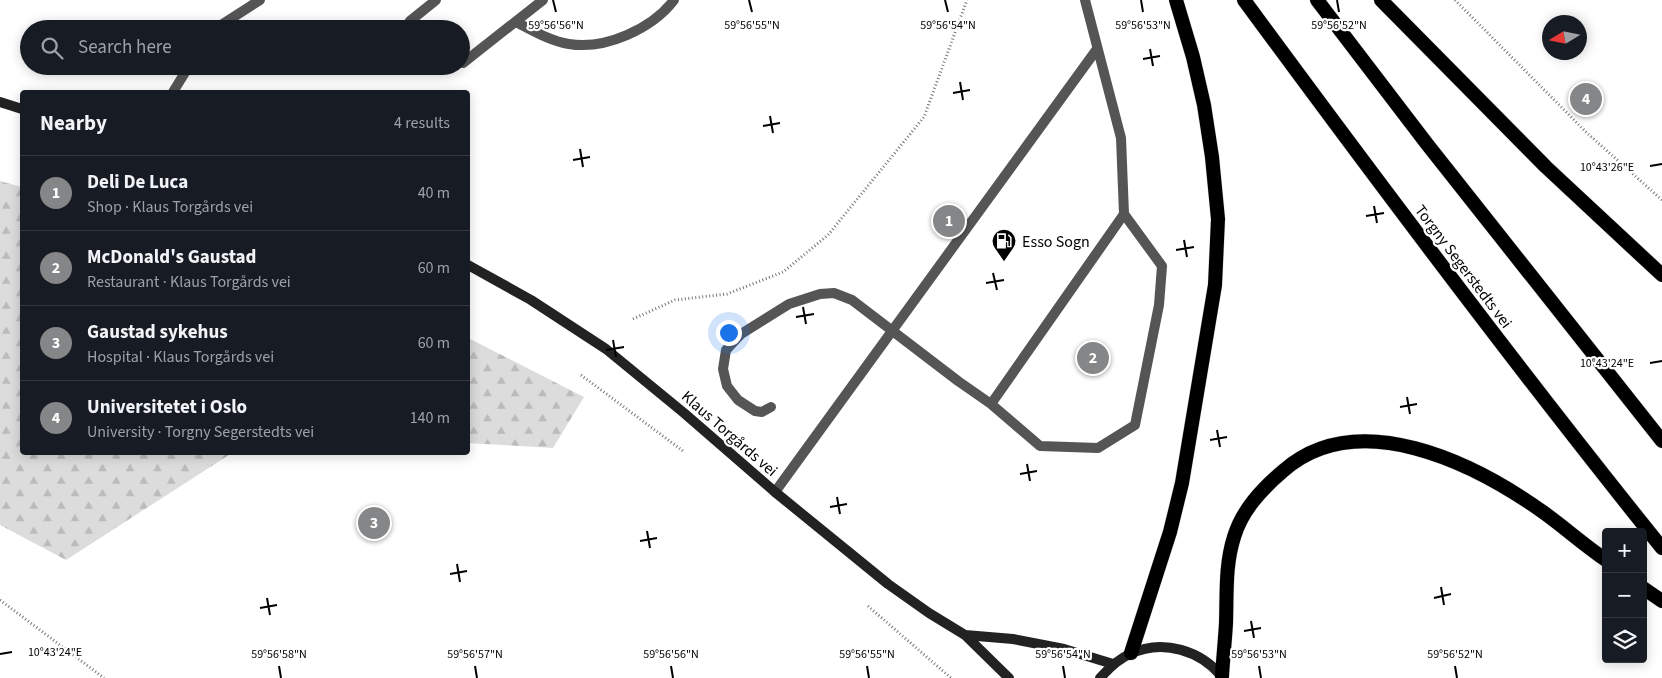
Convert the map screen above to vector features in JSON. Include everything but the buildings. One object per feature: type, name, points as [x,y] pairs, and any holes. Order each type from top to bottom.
[{"type":"highway","points":[[1130,653],[1170,532],[1182,482],[1215,285],[1218,219],[1212,157],[1204,105],[1176,0]]},
{"type":"highway","name":"Torgny Segerstedts vei","points":[[1244,0],[1562,424],[1662,548]]},
{"type":"highway","points":[[1317,0],[1427,144],[1662,441]]},
{"type":"highway","points":[[1381,0],[1546,167],[1662,275]]},
{"type":"highway","points":[[1223,677],[1228,564],[1234,535],[1249,505],[1268,484],[1288,466],[1308,453],[1334,444],[1357,440],[1403,445],[1431,452],[1464,466],[1496,483],[1542,512],[1602,557]]},
{"type":"highway","points":[[1647,591],[1662,601]]},
{"type":"main road","points":[[0,102],[20,108]]},
{"type":"main road","name":"Klaus Torgårds vei","points":[[470,266],[532,300],[606,348],[775,492],[888,584],[929,613],[965,635],[1009,678]]},
{"type":"main road","name":"Klaus Torgårds vei","points":[[965,635],[1022,641],[1064,649],[1113,664]]},
{"type":"main road","points":[[1100,678],[1113,664],[1130,653],[1150,648],[1170,647],[1190,652],[1208,662],[1223,677]]},
{"type":"lane","points":[[229,20],[260,0]]},
{"type":"lane","points":[[412,20],[436,0]]},
{"type":"lane","points":[[470,58],[543,0]]},
{"type":"lane","points":[[516,22],[542,36],[569,44],[601,44],[640,30],[670,6],[674,0]]},
{"type":"lane","points":[[771,407],[762,412],[755,411],[738,400],[726,386],[723,369],[726,350],[741,334],[789,304],[820,294],[834,293],[852,300],[991,404],[1040,446],[1098,448],[1135,426],[1160,305],[1162,266],[1124,214],[1121,138],[1084,0]]},
{"type":"lane","points":[[775,492],[1097,49]]},
{"type":"lane","points":[[175,90],[184,75]]},
{"type":"lane","points":[[991,404],[1124,214]]},
{"type":"path","points":[[633,319],[676,300],[727,294],[783,272],[828,235],[924,117],[967,0]]},
{"type":"path","points":[[1455,0],[1587,133],[1661,198]]},
{"type":"path","points":[[0,600],[104,678]]},
{"type":"green space","points":[[0,181],[20,186],[20,455],[229,455],[66,560],[0,525]]},
{"type":"green space","points":[[470,339],[584,397],[553,448],[470,443]]},
{"type":"place","name":"Universitetet i Oslo","points":[[1586,99]]},
{"type":"place","name":"Deli De Luca","points":[[949,221]]},
{"type":"place","name":"Esso Sogn","points":[[1004,262]]},
{"type":"place","name":"McDonald's Gaustad","points":[[1093,358]]},
{"type":"place","name":"Gaustad sykehus","points":[[374,523]]}]
